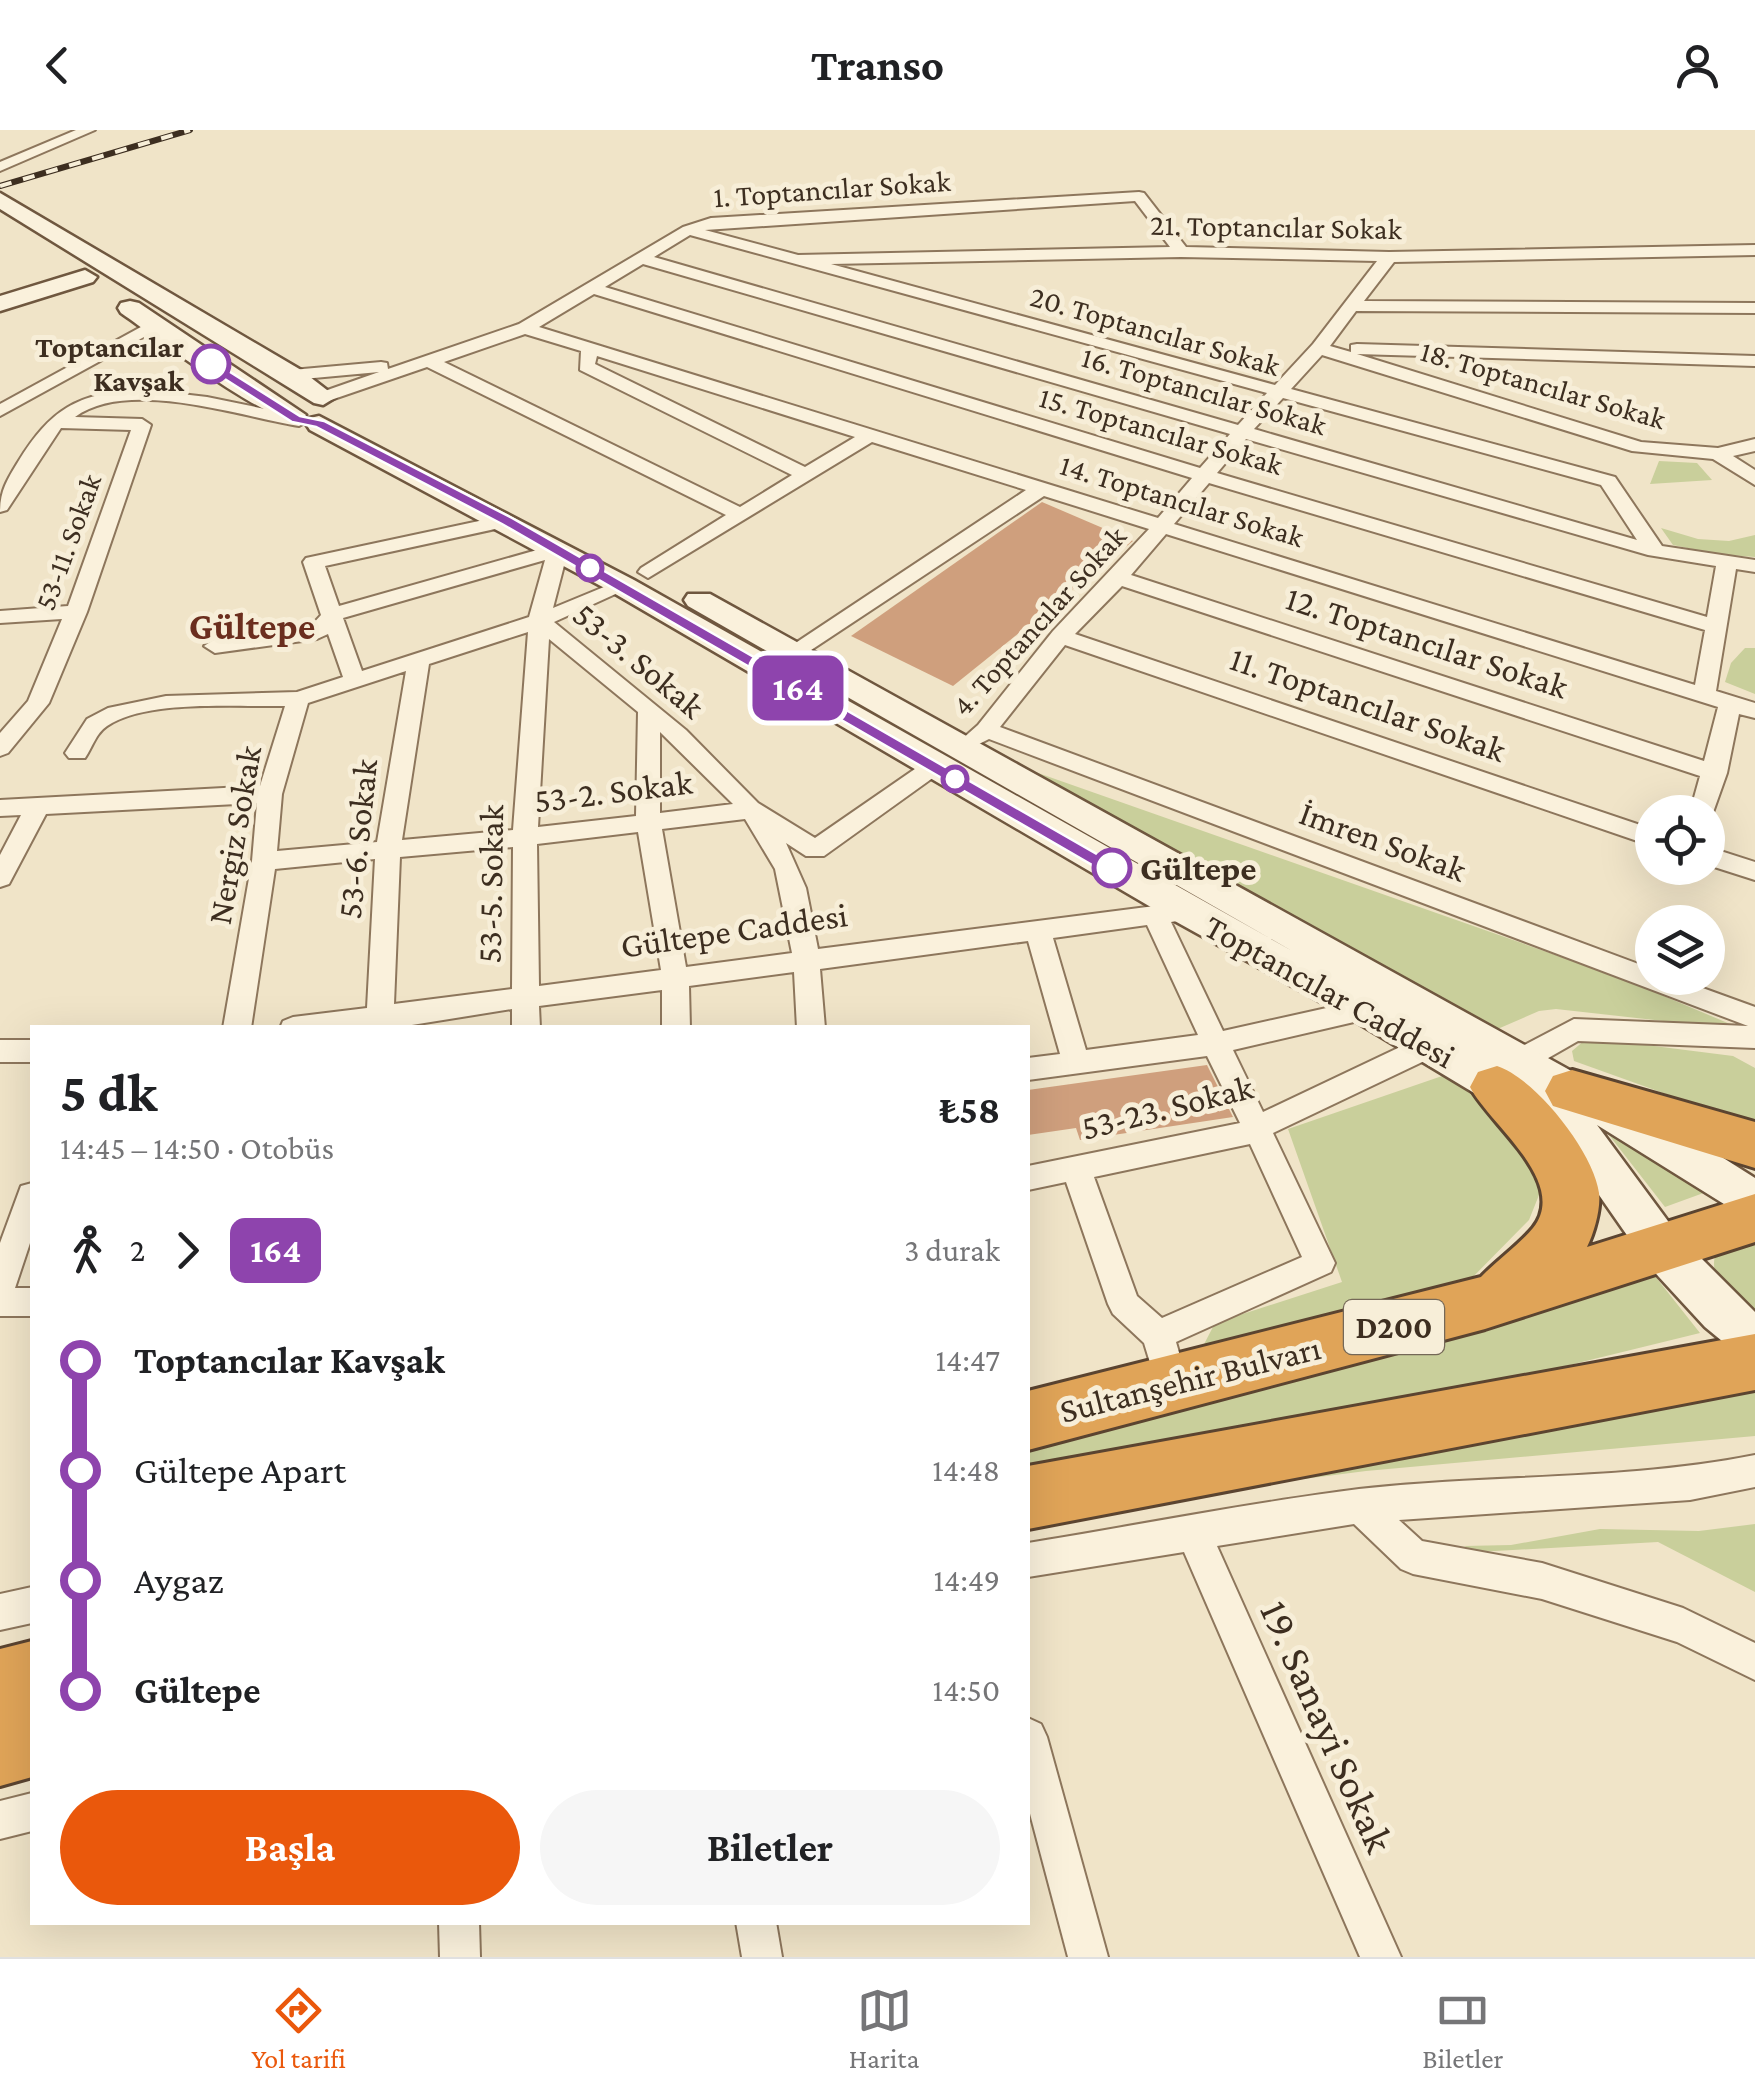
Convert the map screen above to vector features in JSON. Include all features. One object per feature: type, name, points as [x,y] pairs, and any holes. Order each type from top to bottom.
[{"type":"highway","points":[[1497,1300],[1563,1237],[1571,1193],[1557,1156],[1508,1074]]},
{"type":"highway","points":[[1572,1091],[1755,1146]]},
{"type":"highway","name":"Sultanşehir Bulvarı","points":[[1030,1420],[1165,1359],[1497,1300],[1755,1218]]},
{"type":"highway","points":[[1030,1498],[1755,1362]]},
{"type":"highway","points":[[0,1684],[30,1676]]},
{"type":"highway","points":[[0,1750],[30,1742]]},
{"type":"street","points":[[0,166],[88,130]]},
{"type":"street","name":"1. Toptancılar Sokak","points":[[322,410],[525,328],[688,230],[711,223],[1139,196],[1181,252]]},
{"type":"street","name":"Toptancılar Caddesi","points":[[5,209],[78,272],[237,382],[322,410],[636,579],[975,739],[1508,1074],[1582,1137],[1663,1250],[1722,1313],[1755,1340]]},
{"type":"street","name":"Toptancılar Caddesi","points":[[5,209],[285,371],[322,410],[507,521],[558,550],[636,579],[1170,913],[1367,1009],[1430,1046],[1508,1074],[1572,1091],[1672,1147],[1755,1202]]},
{"type":"street","name":"20. Toptancılar Sokak","points":[[688,230],[1277,394],[1608,481]]},
{"type":"street","name":"21. Toptancılar Sokak","points":[[796,260],[1181,252],[1389,258],[1755,250]]},
{"type":"street","name":"16. Toptancılar Sokak","points":[[641,258],[1655,551],[1755,566]]},
{"type":"street","name":"4. Toptancılar Sokak","points":[[975,739],[1061,636],[1118,578],[1242,430],[1318,348],[1389,258]]},
{"type":"street","points":[[0,292],[78,272]]},
{"type":"street","points":[[0,304],[78,272]]},
{"type":"street","name":"15. Toptancılar Sokak","points":[[592,288],[971,407],[1716,626]]},
{"type":"street","points":[[1349,306],[1755,308]]},
{"type":"street","points":[[0,411],[156,326]]},
{"type":"street","name":"14. Toptancılar Sokak","points":[[525,328],[1755,711]]},
{"type":"street","points":[[1318,348],[1755,361]]},
{"type":"street","name":"18. Toptancılar Sokak","points":[[1318,348],[1639,447],[1718,454],[1755,445]]},
{"type":"street","points":[[590,350],[586,366],[806,474]]},
{"type":"street","points":[[432,363],[741,515]]},
{"type":"street","name":"1. Toptancılar Sokak","points":[[285,371],[432,363]]},
{"type":"street","points":[[237,382],[271,383],[285,371]]},
{"type":"street","points":[[0,506],[56,422],[78,407],[99,400],[168,396],[254,416],[322,410]]},
{"type":"street","name":"53-11. Sokak","points":[[0,748],[38,703],[76,612],[142,426],[56,422]]},
{"type":"street","points":[[77,753],[94,723],[127,711],[206,701],[298,699],[540,621],[636,579],[867,437]]},
{"type":"street","points":[[1639,447],[1608,481],[1655,551]]},
{"type":"street","points":[[1718,454],[1755,479]]},
{"type":"street","points":[[796,653],[1041,489]]},
{"type":"street","points":[[356,682],[314,562],[507,521]]},
{"type":"street","points":[[215,646],[318,633],[332,615],[558,550]]},
{"type":"street","name":"53-3. Sokak","points":[[558,550],[540,621],[648,710],[754,810],[787,866],[807,958],[811,1025]]},
{"type":"street","points":[[1704,698],[1727,564]]},
{"type":"street","name":"12. Toptancılar Sokak","points":[[1118,578],[1715,773]]},
{"type":"street","points":[[0,618],[76,612]]},
{"type":"street","name":"53-5. Sokak","points":[[526,1025],[525,837],[540,621]]},
{"type":"street","name":"11. Toptancılar Sokak","points":[[1061,636],[1635,832]]},
{"type":"street","name":"53-6. Sokak","points":[[380,1022],[388,850],[419,660]]},
{"type":"street","name":"Nergiz Sokak","points":[[237,1025],[264,861],[270,794],[298,699]]},
{"type":"street","points":[[1708,795],[1730,706]]},
{"type":"street","points":[[648,710],[648,820],[675,977],[676,1025]]},
{"type":"street","name":"İmren Sokak","points":[[975,739],[1755,1018]]},
{"type":"street","points":[[754,810],[815,850],[932,766]]},
{"type":"street","points":[[0,808],[270,794]]},
{"type":"street","points":[[0,878],[38,806]]},
{"type":"street","name":"53-2. Sokak","points":[[264,861],[525,837],[754,810]]},
{"type":"street","points":[[1725,861],[1755,871]]},
{"type":"street","points":[[1076,1168],[1124,1304],[1165,1359],[1320,1264],[1259,1128],[1214,1044],[1170,913]]},
{"type":"street","name":"Gültepe Caddesi","points":[[336,1025],[380,1022],[526,994],[1170,913]]},
{"type":"street","points":[[1037,929],[1076,1062]]},
{"type":"street","points":[[1030,1069],[1214,1044],[1367,1009]]},
{"type":"street","points":[[1508,1074],[1574,1030],[1755,1037]]},
{"type":"street","name":"53-23. Sokak","points":[[1030,1178],[1245,1134],[1430,1046]]},
{"type":"street","points":[[0,1052],[30,1050]]},
{"type":"street","points":[[0,1286],[30,1201]]},
{"type":"street","points":[[0,1302],[30,1302]]},
{"type":"street","points":[[1030,1560],[1360,1506],[1690,1484],[1755,1470]]},
{"type":"street","points":[[1690,1484],[1755,1491]]},
{"type":"street","points":[[1360,1506],[1414,1557],[1542,1581],[1684,1626],[1755,1662]]},
{"type":"street","name":"19. Sanayi Sokak","points":[[1192,1531],[1382,1957]]},
{"type":"street","points":[[0,1612],[30,1605]]},
{"type":"street","points":[[1030,1743],[1088,1957]]},
{"type":"street","points":[[0,1820],[30,1812]]},
{"type":"street","points":[[459,1925],[460,1957]]},
{"type":"street","points":[[757,1925],[762,1957]]},
{"type":"green space","points":[[1659,461],[1697,463],[1712,480],[1650,484]]},
{"type":"green space","points":[[1661,528],[1698,539],[1729,541],[1755,535],[1755,557],[1673,545]]},
{"type":"green space","points":[[1745,648],[1755,648],[1755,694],[1725,682],[1731,663]]},
{"type":"green space","points":[[1004,761],[1621,978],[1635,984],[1635,995],[1661,995],[1730,1024],[1717,1027],[1556,1009],[1539,1011],[1493,1031]]},
{"type":"green space","points":[[1636,1038],[1646,1045],[1733,1056],[1755,1068],[1755,1120],[1716,1112],[1574,1061],[1572,1051],[1585,1040]]},
{"type":"green space","points":[[1445,1075],[1468,1089],[1545,1180],[1529,1220],[1467,1283],[1200,1352],[1215,1323],[1342,1282],[1288,1129]]},
{"type":"green space","points":[[1558,1098],[1720,1187],[1665,1207],[1609,1135]]},
{"type":"green space","points":[[1749,1241],[1755,1243],[1755,1309],[1729,1293],[1714,1270],[1717,1250]]},
{"type":"green space","points":[[1647,1266],[1700,1333],[1541,1372],[1030,1476],[1030,1450],[1298,1377]]},
{"type":"green space","points":[[1755,1370],[1755,1436],[1366,1471],[1218,1490],[1030,1530],[1030,1517]]},
{"type":"green space","points":[[1755,1524],[1755,1592],[1658,1542],[1477,1552],[1464,1546],[1511,1545],[1600,1529],[1699,1531]]},
{"type":"building","points":[[1042,502],[1133,541],[953,686],[851,636]]},
{"type":"building","points":[[1207,1065],[1233,1117],[1080,1140],[1076,1128],[1030,1135],[1030,1090]]},
{"type":"railway","points":[[0,186],[190,130]]},
{"type":"bus line","name":"164","points":[[211,364],[294,415],[296,420],[319,424],[507,521],[1112,868]]},
{"type":"place","name":"Toptancılar Kavşak","points":[[211,364]]},
{"type":"place","name":"Gültepe","points":[[1112,868]]},
{"type":"district","name":"Gültepe","points":[[252,626]]}]
